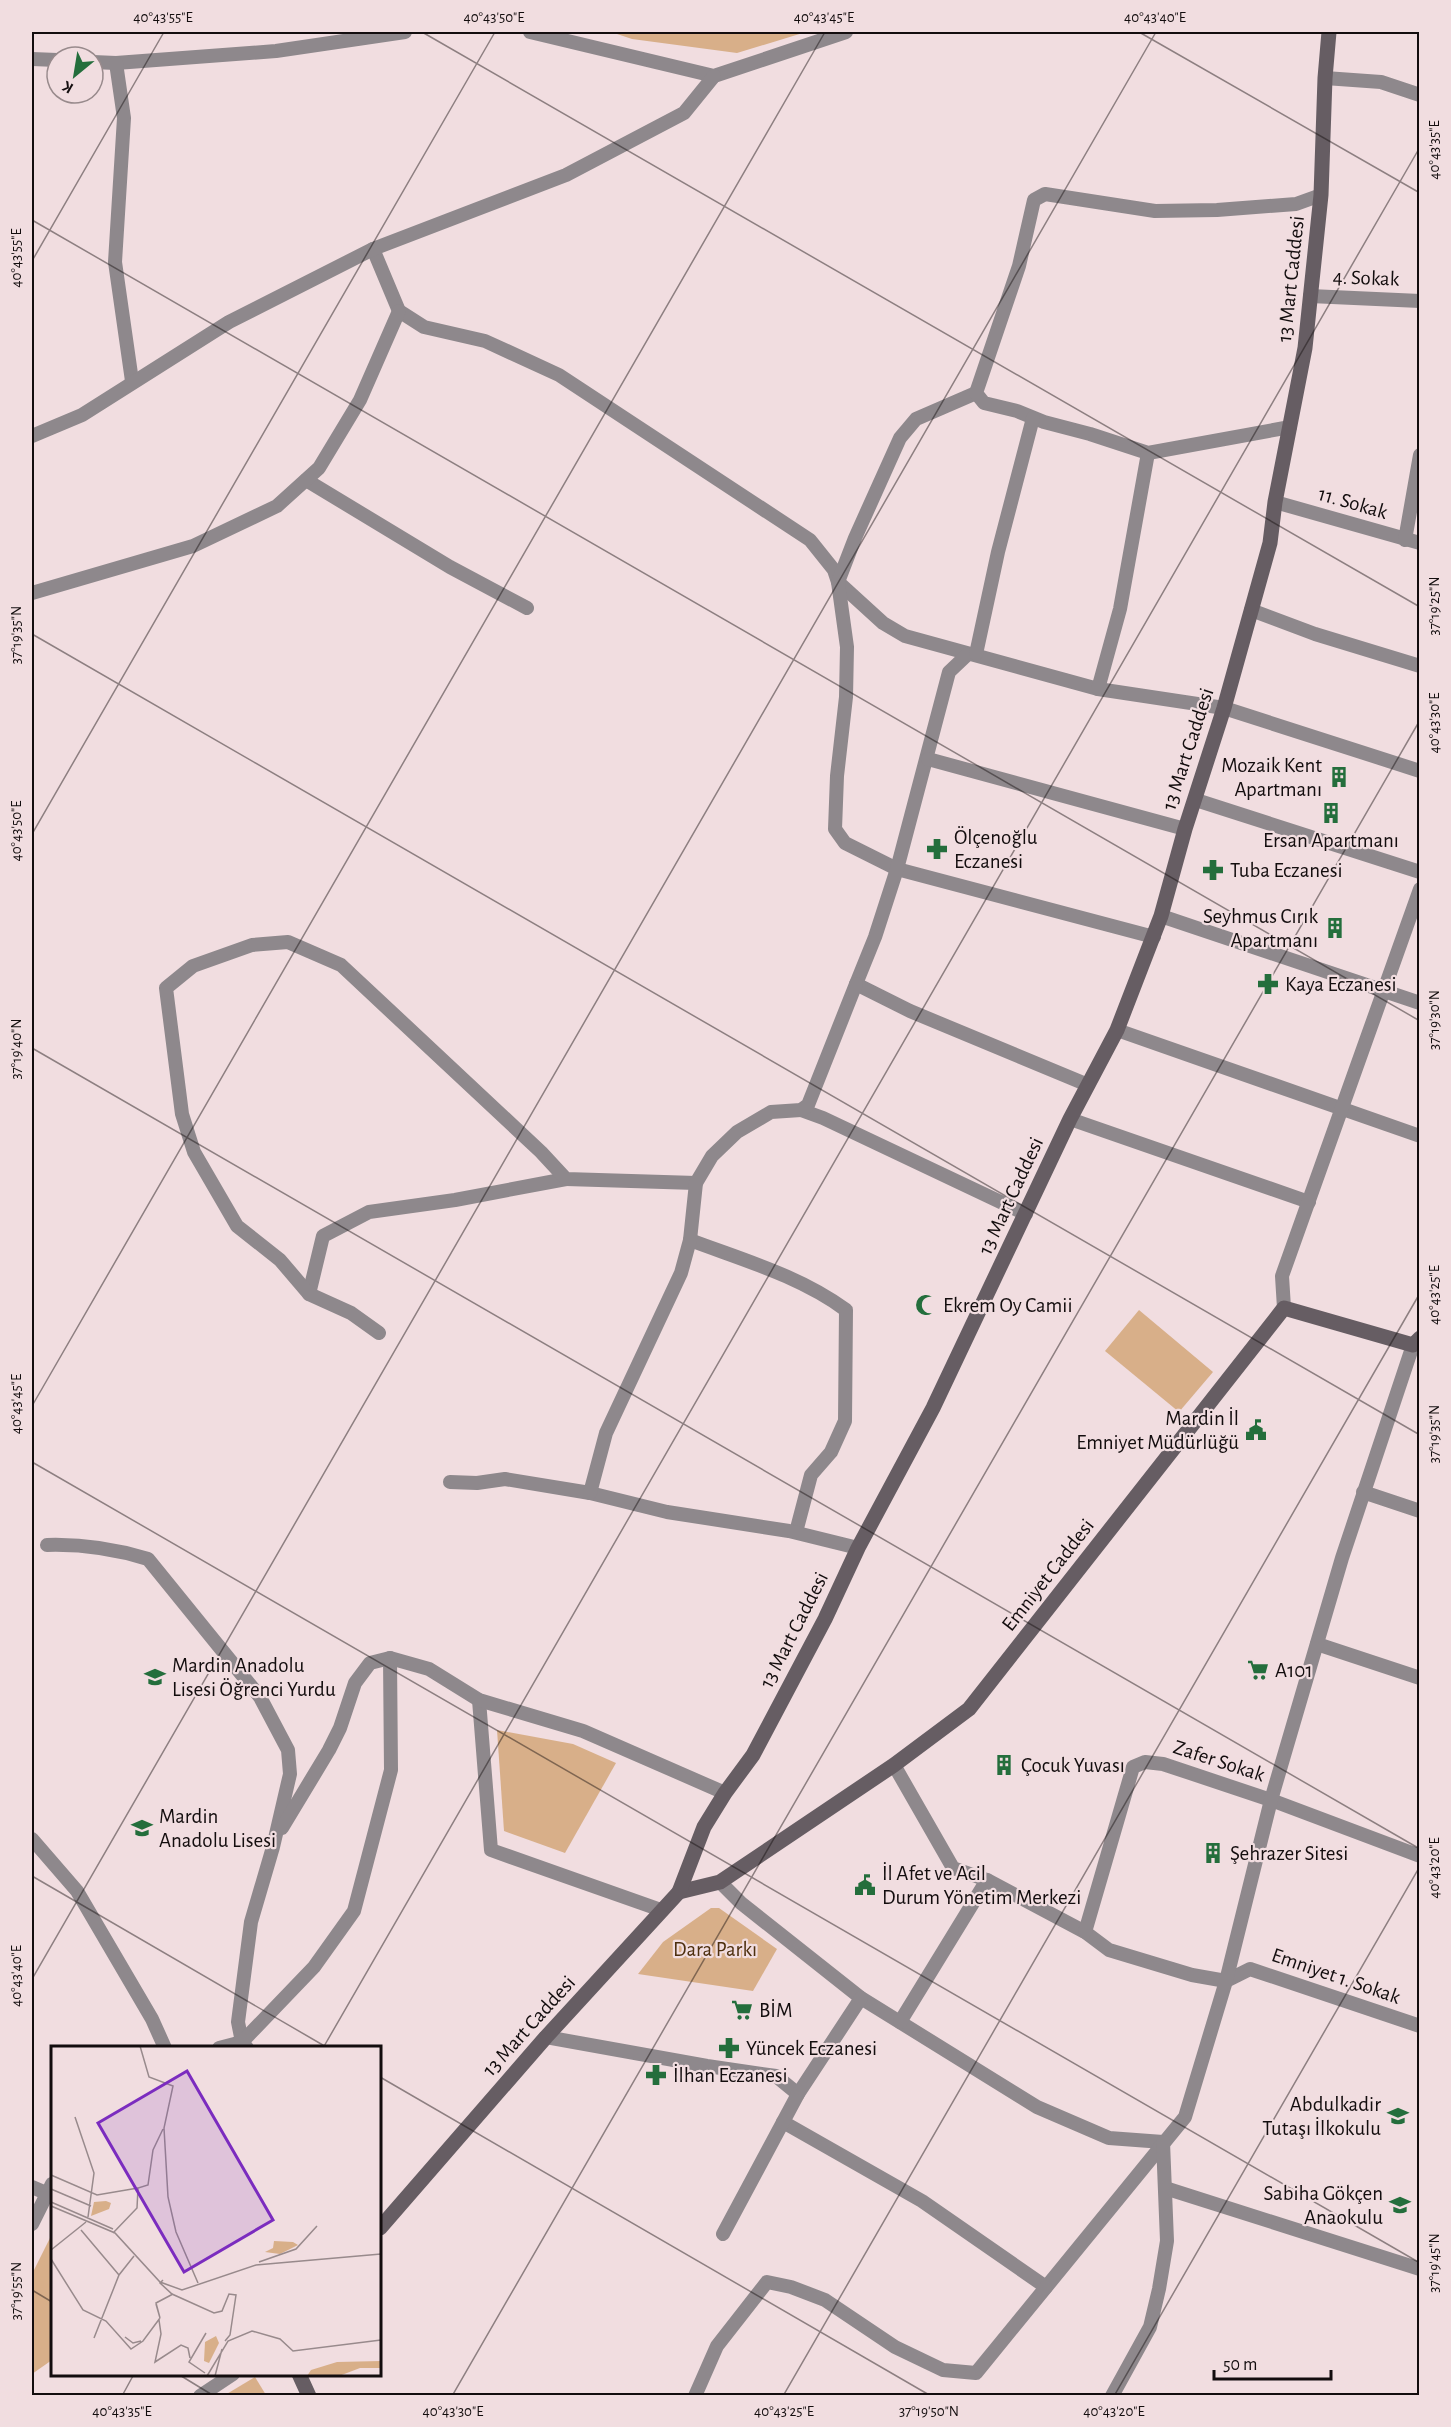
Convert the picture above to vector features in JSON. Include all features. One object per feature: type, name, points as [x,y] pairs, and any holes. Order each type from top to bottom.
[{"type":"street","points":[[105,63],[276,51],[405,32]]},
{"type":"street","points":[[530,32],[554,35],[714,76]]},
{"type":"street","points":[[32,436],[82,415],[132,381],[229,322],[373,249],[566,175],[684,113],[714,76],[846,32]]},
{"type":"street","name":"13 Mart Caddesi","points":[[382,2219],[679,1892],[704,1827],[753,1755],[825,1619],[858,1548],[933,1408],[1070,1119],[1117,1030],[1161,916],[1185,829],[1224,708],[1270,543],[1275,502],[1305,348],[1321,195],[1329,32]]},
{"type":"street","points":[[116,63],[124,118],[116,262],[132,381]]},
{"type":"street","points":[[1325,78],[1381,82],[1419,95]]},
{"type":"street","points":[[838,582],[900,438],[916,419],[976,393],[1018,266],[1034,200],[1045,194],[1155,210],[1217,210],[1296,204],[1321,195]]},
{"type":"street","points":[[373,249],[399,311],[424,327],[484,341],[559,375],[810,540],[834,570],[838,582],[847,647],[835,829],[845,843],[897,869],[1154,938]]},
{"type":"street","name":"4. Sokak","points":[[1310,296],[1419,301]]},
{"type":"street","points":[[32,593],[193,546],[277,506],[319,468],[360,400],[399,311]]},
{"type":"street","points":[[976,393],[984,403],[1017,411],[1148,453],[1290,427]]},
{"type":"street","points":[[801,1110],[808,1105],[875,937],[928,759],[935,719],[949,672],[972,654],[1034,418]]},
{"type":"street","points":[[1098,688],[1120,609],[1148,453]]},
{"type":"street","points":[[1405,540],[1419,455]]},
{"type":"street","points":[[306,480],[450,567],[527,608]]},
{"type":"street","name":"11. Sokak","points":[[1275,502],[1419,543]]},
{"type":"street","points":[[838,582],[883,623],[904,636],[1098,688],[1224,708],[1419,771]]},
{"type":"street","points":[[1251,610],[1315,634],[1419,666]]},
{"type":"street","points":[[928,759],[1185,829]]},
{"type":"street","points":[[1196,800],[1419,872]]},
{"type":"street","points":[[695,2396],[717,2346],[767,2282],[791,2287],[825,2300],[895,2347],[944,2370],[976,2373],[1185,2117],[1226,1981],[1271,1800],[1317,1644],[1363,1492],[1417,1343],[1284,1308],[1282,1276],[1419,890]]},
{"type":"street","points":[[1161,916],[1419,1003]]},
{"type":"street","points":[[379,1333],[351,1312],[309,1294],[280,1260],[237,1227],[194,1152],[182,1114],[165,988],[193,966],[252,945],[288,942],[341,965],[541,1152],[566,1179]]},
{"type":"street","points":[[856,984],[910,1011],[1088,1085]]},
{"type":"street","points":[[1117,1030],[1419,1136]]},
{"type":"street","points":[[590,1493],[606,1433],[681,1273],[690,1240],[696,1183],[712,1155],[737,1132],[771,1112],[801,1110],[823,1118],[1026,1214]]},
{"type":"street","points":[[1070,1119],[1309,1202]]},
{"type":"street","points":[[309,1294],[323,1236],[369,1212],[455,1200],[566,1179],[696,1183]]},
{"type":"street","points":[[690,1240],[790,1278],[826,1295],[846,1310],[845,1421],[831,1452],[811,1475],[796,1532]]},
{"type":"street","name":"Emniyet Caddesi","points":[[679,1892],[720,1882],[894,1766],[969,1709],[1284,1308]]},
{"type":"street","points":[[450,1482],[477,1483],[505,1479],[590,1493],[666,1512],[796,1532],[858,1548]]},
{"type":"street","points":[[1363,1492],[1419,1511]]},
{"type":"street","points":[[46,1545],[120,1551],[148,1558],[260,1697],[288,1750],[290,1774],[276,1839],[251,1922],[238,2022],[244,2045]]},
{"type":"street","points":[[1317,1644],[1419,1678]]},
{"type":"street","points":[[276,1839],[329,1750],[340,1728],[355,1683],[370,1664],[390,1658],[429,1669],[479,1700],[583,1731],[725,1793]]},
{"type":"street","points":[[244,2045],[314,1967],[354,1911],[391,1770],[390,1658]]},
{"type":"street","points":[[479,1700],[491,1850],[661,1910]]},
{"type":"street","name":"Zafer Sokak","points":[[1085,1932],[1133,1767],[1145,1762],[1163,1764],[1271,1800],[1419,1856]]},
{"type":"street","points":[[894,1766],[953,1868],[987,1880],[1085,1932],[1109,1950],[1192,1975],[1226,1981]]},
{"type":"street","points":[[32,1839],[77,1890],[152,2019],[164,2046]]},
{"type":"street","points":[[900,2022],[987,1880]]},
{"type":"street","points":[[720,1882],[741,1904],[861,1998],[1037,2107],[1109,2138],[1163,2142]]},
{"type":"street","name":"Emniyet 1. Sokak","points":[[1226,1981],[1250,1969],[1419,2026]]},
{"type":"street","points":[[723,2234],[798,2094],[861,1998]]},
{"type":"street","points":[[546,2037],[776,2076],[798,2094]]},
{"type":"street","points":[[783,2122],[922,2201],[1046,2287]]},
{"type":"street","points":[[1112,2396],[1150,2326],[1167,2241],[1163,2142]]},
{"type":"street","points":[[32,2187],[49,2188],[32,2224]]},
{"type":"street","points":[[1165,2188],[1419,2269]]},
{"type":"street","points":[[200,2396],[230,2376]]},
{"type":"street","points":[[300,2376],[309,2396]]},
{"type":"green space","points":[[611,32],[806,32],[737,53],[632,39]]},
{"type":"green space","points":[[1139,1310],[1213,1372],[1179,1412],[1105,1351]]},
{"type":"green space","points":[[497,1730],[573,1744],[616,1763],[565,1853],[504,1831]]},
{"type":"green space","name":"Dara Parkı","points":[[711,1908],[719,1908],[777,1949],[753,1991],[638,1974],[663,1942]]},
{"type":"green space","points":[[51,2236],[51,2361],[32,2374],[32,2274]]},
{"type":"green space","points":[[255,2377],[266,2395],[225,2395]]},
{"type":"place","name":"Mozaik Kent Apartmanı","points":[[1339,777]]},
{"type":"place","name":"Ersan Apartmanı","points":[[1331,813]]},
{"type":"place","name":"Ölçenoğlu Eczanesi","points":[[937,849]]},
{"type":"place","name":"Tuba Eczanesi","points":[[1213,870]]},
{"type":"place","name":"Seyhmus Cırık Apartmanı","points":[[1335,928]]},
{"type":"place","name":"Kaya Eczanesi","points":[[1268,984]]},
{"type":"place","name":"Ekrem Oy Camii","points":[[926,1305]]},
{"type":"place","name":"Mardin İl Emniyet Müdürlüğü","points":[[1256,1430]]},
{"type":"place","name":"A101","points":[[1258,1670]]},
{"type":"place","name":"Mardin Anadolu Lisesi Öğrenci Yurdu","points":[[155,1677]]},
{"type":"place","name":"Çocuk Yuvası","points":[[1004,1765]]},
{"type":"place","name":"Mardin Anadolu Lisesi","points":[[142,1828]]},
{"type":"place","name":"Şehrazer Sitesi","points":[[1213,1853]]},
{"type":"place","name":"İl Afet ve Acil Durum Yönetim Merkezi","points":[[865,1885]]},
{"type":"place","name":"BİM","points":[[742,2010]]},
{"type":"place","name":"Yüncek Eczanesi","points":[[729,2048]]},
{"type":"place","name":"İlhan Eczanesi","points":[[656,2075]]},
{"type":"place","name":"Abdulkadir Tutaşı İlkokulu","points":[[1398,2116]]},
{"type":"place","name":"Sabiha Gökçen Anaokulu","points":[[1400,2205]]}]
